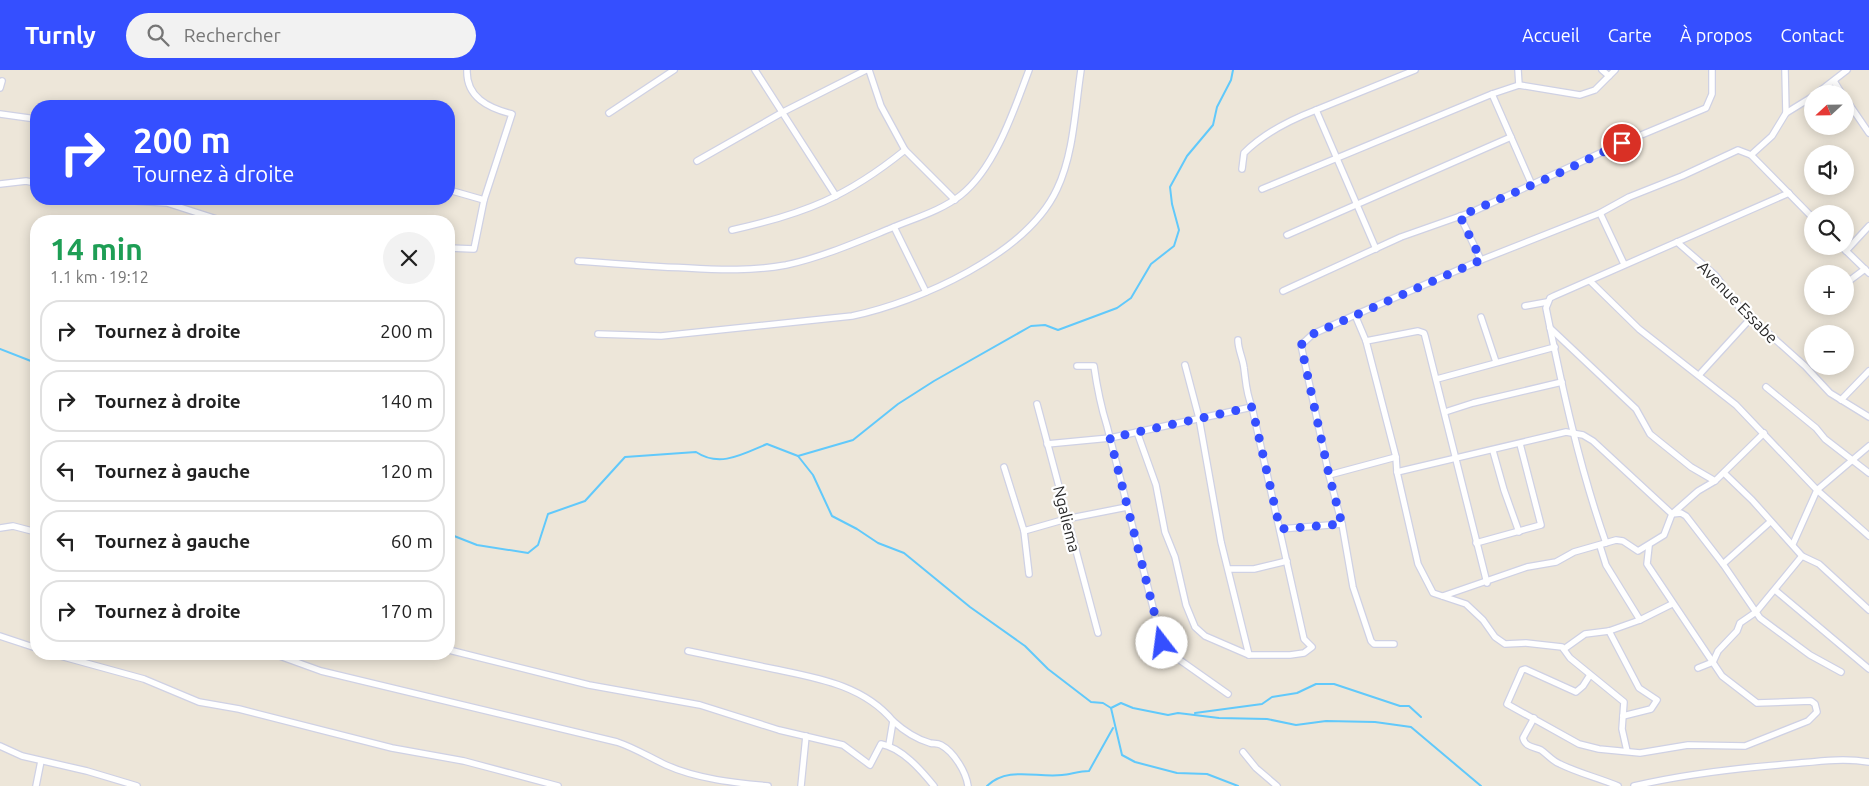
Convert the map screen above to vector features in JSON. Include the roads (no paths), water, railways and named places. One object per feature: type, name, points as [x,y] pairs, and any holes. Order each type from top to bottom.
[{"type":"street","points":[[455,248],[474,249],[484,200],[512,114],[473,95],[468,86],[467,70]]},
{"type":"street","points":[[609,113],[674,70]]},
{"type":"street","points":[[755,70],[836,196]]},
{"type":"street","points":[[697,161],[783,112],[867,70],[881,106],[904,150],[954,200]]},
{"type":"street","points":[[578,261],[718,270],[769,268],[788,265],[852,244],[894,227],[954,200],[978,177],[993,154],[1029,70]]},
{"type":"street","points":[[598,334],[661,336],[852,316],[880,310],[926,292],[991,258],[1026,232],[1042,213],[1057,190],[1066,163],[1081,70]]},
{"type":"street","points":[[1242,168],[1244,153],[1280,126],[1415,70]]},
{"type":"street","points":[[1518,70],[1520,85]]},
{"type":"street","points":[[1602,70],[1609,76]]},
{"type":"street","points":[[1262,189],[1492,94],[1520,85],[1580,95],[1595,90],[1615,70]]},
{"type":"street","points":[[1283,291],[1402,237],[1460,216],[1622,143],[1706,108],[1712,94],[1712,70]]},
{"type":"street","points":[[1750,155],[1772,136],[1786,113],[1785,70]]},
{"type":"street","points":[[1828,85],[1847,70]]},
{"type":"street","points":[[0,88],[2,80]]},
{"type":"street","points":[[1834,81],[1836,85]]},
{"type":"street","points":[[1492,94],[1532,185]]},
{"type":"street","points":[[1786,113],[1804,103]]},
{"type":"street","points":[[1316,110],[1335,158],[1376,249]]},
{"type":"street","points":[[1854,111],[1869,133]]},
{"type":"street","points":[[0,114],[30,118]]},
{"type":"street","points":[[1286,235],[1511,137]]},
{"type":"street","points":[[732,230],[796,214],[836,196],[870,176],[904,150]]},
{"type":"street","points":[[1394,644],[1374,644],[1371,641],[1353,587],[1342,524],[1329,475],[1301,345],[1313,334],[1355,315],[1481,260],[1600,213],[1629,197],[1682,176],[1738,150],[1750,155],[1804,209]]},
{"type":"street","points":[[0,184],[30,182]]},
{"type":"street","points":[[455,192],[484,200]]},
{"type":"street","points":[[1640,620],[1606,565],[1603,544],[1573,432],[1546,308],[1547,302],[1550,298],[1590,282],[1624,264],[1789,193]]},
{"type":"street","points":[[173,205],[204,215]]},
{"type":"street","points":[[1600,213],[1624,264]]},
{"type":"street","points":[[1460,216],[1481,260]]},
{"type":"street","points":[[1854,239],[1869,226]]},
{"type":"street","points":[[894,227],[926,292]]},
{"type":"street","name":"Avenue Essabe","points":[[1677,242],[1715,275],[1734,302],[1805,366],[1830,393],[1869,417]]},
{"type":"street","points":[[1850,255],[1867,271],[1854,279]]},
{"type":"street","points":[[1590,282],[1639,329],[1736,405],[1817,490],[1869,536]]},
{"type":"street","points":[[1525,306],[1547,302]]},
{"type":"street","points":[[1355,315],[1366,341],[1396,457],[1397,472],[1420,571],[1432,593],[1471,608],[1494,638],[1505,644],[1546,644],[1564,649],[1570,658],[1624,702],[1622,736],[1627,751]]},
{"type":"street","points":[[1481,317],[1496,362]]},
{"type":"street","points":[[1699,375],[1751,318]]},
{"type":"street","points":[[1550,328],[1636,409],[1650,434],[1691,468],[1715,481]]},
{"type":"street","points":[[1366,341],[1418,331],[1424,333],[1457,459],[1486,582]]},
{"type":"street","points":[[1137,432],[1156,485],[1165,532],[1175,557],[1186,606],[1195,627],[1205,636],[1250,655],[1290,655],[1304,652],[1312,647],[1304,639],[1252,407],[1246,393],[1244,367],[1238,349],[1238,340]]},
{"type":"street","points":[[1437,379],[1555,347]]},
{"type":"street","points":[[1185,364],[1198,418],[1214,508],[1250,655]]},
{"type":"street","points":[[1078,366],[1094,366],[1100,404],[1162,643],[1167,651],[1228,694]]},
{"type":"street","points":[[1841,400],[1869,371]]},
{"type":"street","points":[[1445,412],[1473,403],[1562,382]]},
{"type":"street","points":[[1766,387],[1816,428],[1825,439],[1869,473]]},
{"type":"street","name":"Ngaliema","points":[[1037,404],[1066,519],[1098,633]]},
{"type":"street","points":[[1047,444],[1110,438],[1252,407]]},
{"type":"street","points":[[1397,472],[1573,432],[1593,441],[1672,514],[1682,513],[1686,516],[1723,564],[1760,618],[1810,655],[1841,672]]},
{"type":"street","points":[[1443,596],[1527,567],[1556,562],[1574,552],[1603,544],[1623,541],[1638,551],[1649,546],[1664,535],[1672,514],[1698,491],[1715,481],[1764,434]]},
{"type":"street","points":[[1476,543],[1541,525],[1520,444]]},
{"type":"street","points":[[1793,544],[1817,490],[1869,446]]},
{"type":"street","points":[[1493,451],[1519,532]]},
{"type":"street","points":[[1329,475],[1396,457]]},
{"type":"street","points":[[1004,467],[1024,531],[1029,574]]},
{"type":"street","points":[[1724,473],[1785,540],[1793,544],[1802,556],[1819,564],[1869,610]]},
{"type":"street","points":[[1024,531],[1066,519],[1127,507]]},
{"type":"street","points":[[1723,564],[1770,522]]},
{"type":"street","points":[[1280,529],[1342,524]]},
{"type":"street","points":[[0,528],[12,526],[30,530]]},
{"type":"street","points":[[1590,675],[1583,686],[1576,692],[1525,668],[1522,670],[1507,704],[1579,744],[1599,749],[1647,753],[1688,745],[1745,746],[1808,721],[1817,712],[1815,704],[1811,701],[1757,703],[1722,676],[1647,564],[1649,546]]},
{"type":"street","points":[[1698,668],[1713,662],[1718,651],[1737,631],[1740,623],[1756,612],[1802,556]]},
{"type":"street","points":[[1229,569],[1254,569],[1287,561]]},
{"type":"street","points":[[1775,590],[1869,669]]},
{"type":"street","points":[[1564,649],[1584,634],[1609,631],[1640,620],[1672,604]]},
{"type":"street","points":[[1609,631],[1639,688],[1656,700],[1651,709],[1623,716]]},
{"type":"street","points":[[0,636],[30,646]]},
{"type":"street","points":[[688,651],[830,681],[862,694],[910,734],[930,743],[940,744],[946,749],[966,775],[968,786]]},
{"type":"street","points":[[1154,662],[1167,651]]},
{"type":"street","points":[[455,652],[589,685],[700,705],[779,730],[843,745],[870,765],[881,744],[889,746],[908,759],[934,786]]},
{"type":"street","points":[[75,660],[144,679],[199,702],[239,709],[392,748],[464,761],[531,783],[558,786]]},
{"type":"street","points":[[291,660],[321,671],[618,742],[644,752],[667,765],[741,785],[768,786]]},
{"type":"street","points":[[1534,718],[1523,738],[1524,742],[1534,749],[1542,751],[1560,764],[1597,776],[1618,786]]},
{"type":"street","points":[[889,746],[893,721]]},
{"type":"street","points":[[801,786],[806,736]]},
{"type":"street","points":[[0,746],[22,756],[137,786]]},
{"type":"street","points":[[1243,752],[1256,768],[1276,786]]},
{"type":"street","points":[[1634,786],[1668,778],[1810,761],[1851,759],[1869,762]]},
{"type":"street","points":[[36,786],[41,761]]},
{"type":"waterway","points":[[798,456],[853,440],[898,404],[934,381],[1031,326],[1045,325],[1058,330],[1117,308],[1131,298],[1151,264],[1174,246],[1179,230],[1172,204],[1170,187],[1187,156],[1213,125],[1217,107],[1231,80],[1233,70]]},
{"type":"waterway","points":[[0,349],[30,361]]},
{"type":"waterway","points":[[455,536],[477,545],[528,553],[538,545],[548,514],[585,501],[625,457],[696,452],[705,457],[723,459],[732,458],[767,444],[798,456],[813,475],[832,516],[878,543],[904,553],[970,607],[1025,646],[1048,669],[1091,702],[1103,703],[1111,708]]},
{"type":"waterway","points":[[1195,713],[1262,704],[1272,697],[1297,693],[1316,684],[1334,684],[1400,706],[1409,706],[1421,717]]},
{"type":"waterway","points":[[1111,708],[1121,703],[1133,708],[1168,715],[1178,713],[1219,718],[1267,719],[1296,725],[1326,721],[1375,722],[1411,727],[1481,786]]},
{"type":"waterway","points":[[1111,708],[1122,755],[1135,762],[1177,773],[1207,774],[1238,786]]},
{"type":"waterway","points":[[987,786],[1004,776],[1023,774],[1052,776],[1089,771],[1113,728]]}]
